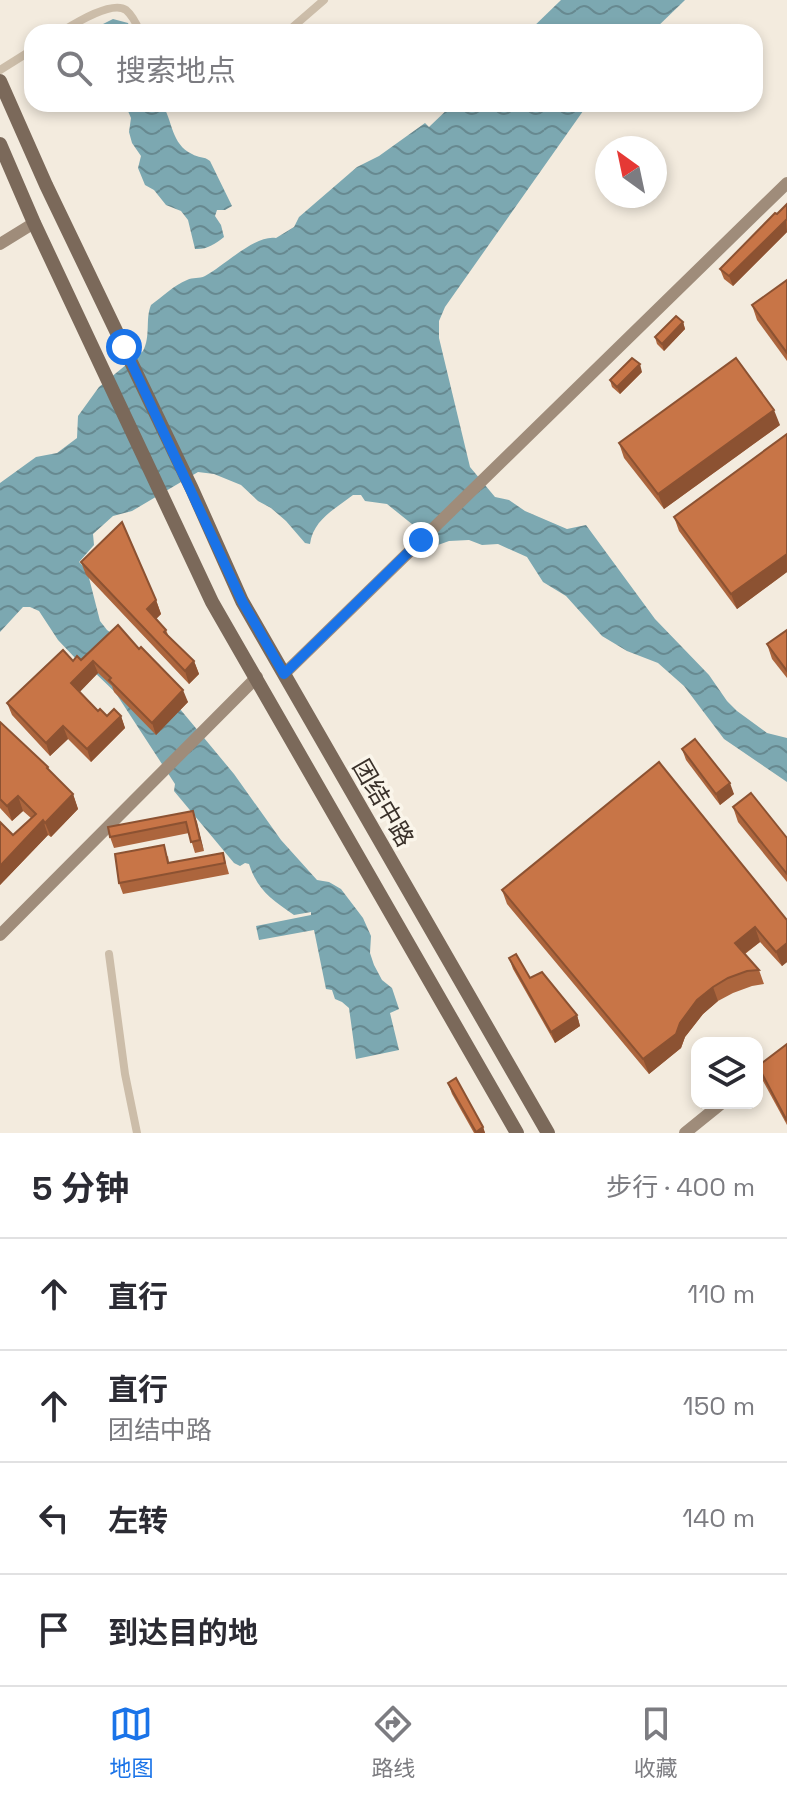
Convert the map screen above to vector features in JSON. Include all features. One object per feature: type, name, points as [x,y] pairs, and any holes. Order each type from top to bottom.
[{"type":"main road","name":"团结中路","points":[[0,81],[242,601],[548,1133]]},
{"type":"main road","name":"团结中路","points":[[0,144],[212,602],[517,1133]]},
{"type":"street","points":[[296,24],[324,0]]},
{"type":"street","points":[[74,24],[85,17],[117,7],[125,9],[135,24]]},
{"type":"street","points":[[0,70],[24,55]]},
{"type":"street","points":[[284,674],[787,183]]},
{"type":"street","points":[[0,244],[34,223]]},
{"type":"street","points":[[0,935],[257,677]]},
{"type":"street","points":[[109,954],[125,1074],[137,1133]]},
{"type":"street","points":[[685,1133],[715,1109]]},
{"type":"water","points":[[561,0],[685,0],[660,24],[536,24]]},
{"type":"water","points":[[113,19],[128,24],[103,24]]},
{"type":"water","points":[[128,112],[166,112],[176,138],[185,150],[210,161],[232,206],[217,210],[215,216],[224,237],[207,247],[195,249],[188,220],[181,211],[166,205],[154,190],[145,185],[138,168],[141,156],[129,132]]},
{"type":"water","points":[[445,112],[582,112],[445,307],[439,321],[439,338],[470,467],[495,497],[509,500],[525,511],[567,529],[586,525],[655,619],[709,675],[727,701],[767,733],[787,738],[787,782],[724,739],[684,686],[658,663],[627,651],[602,636],[566,596],[543,582],[527,557],[498,544],[482,545],[469,540],[438,545],[387,504],[365,501],[361,495],[353,495],[326,516],[315,528],[310,544],[305,543],[286,521],[241,485],[214,474],[198,472],[132,511],[113,516],[93,534],[94,545],[79,562],[87,570],[100,621],[126,644],[234,774],[281,840],[317,880],[341,889],[363,918],[371,936],[370,953],[374,965],[382,980],[392,988],[399,1009],[390,1013],[399,1050],[356,1059],[349,1008],[335,999],[332,990],[326,989],[314,930],[259,940],[256,926],[311,915],[311,912],[294,915],[266,894],[249,864],[240,866],[234,863],[174,791],[175,784],[115,692],[58,640],[39,611],[23,607],[0,632],[0,483],[36,457],[57,453],[77,438],[78,416],[99,387],[143,351],[151,305],[182,282],[205,276],[259,241],[276,238],[294,227],[299,217],[357,167],[379,156],[425,123],[429,127]]},
{"type":"building","points":[[787,204],[787,219],[729,276],[720,269],[775,213]]},
{"type":"building","points":[[787,280],[787,353],[752,305]]},
{"type":"building","points":[[676,316],[683,322],[662,344],[655,337]]},
{"type":"building","points":[[632,358],[640,364],[617,387],[610,380]]},
{"type":"building","points":[[736,358],[774,410],[658,494],[619,443]]},
{"type":"building","points":[[787,434],[787,554],[731,594],[674,517]]},
{"type":"building","points":[[122,522],[156,600],[147,609],[166,630],[164,632],[194,661],[185,671],[81,562]]},
{"type":"building","points":[[118,625],[183,690],[152,723],[93,661],[71,683],[98,711],[100,709],[107,716],[114,709],[121,716],[87,749],[63,726],[46,743],[7,703],[63,650],[73,661],[77,656],[81,660]]},
{"type":"building","points":[[787,630],[787,671],[767,644]]},
{"type":"building","points":[[0,722],[73,794],[45,823],[43,820],[0,866],[0,822],[13,835],[36,814],[18,796],[7,806],[0,799]]},
{"type":"building","points":[[695,739],[730,783],[716,794],[682,749]]},
{"type":"building","points":[[659,762],[787,920],[787,943],[776,952],[755,927],[735,943],[759,970],[728,978],[713,987],[697,1000],[676,1034],[643,1059],[502,890]]},
{"type":"building","points":[[751,793],[787,838],[787,874],[733,807]]},
{"type":"building","points":[[193,811],[200,840],[191,842],[186,822],[110,837],[108,827]]},
{"type":"building","points":[[164,845],[168,863],[223,853],[225,863],[119,883],[115,854]]},
{"type":"building","points":[[516,954],[530,978],[542,972],[577,1015],[551,1032],[509,958]]},
{"type":"building","points":[[787,1044],[787,1121],[763,1075],[763,1062]]},
{"type":"building","points":[[456,1078],[483,1127],[476,1132],[448,1083]]},
{"type":"route","points":[[124,347],[242,601],[284,674],[421,540]]}]
